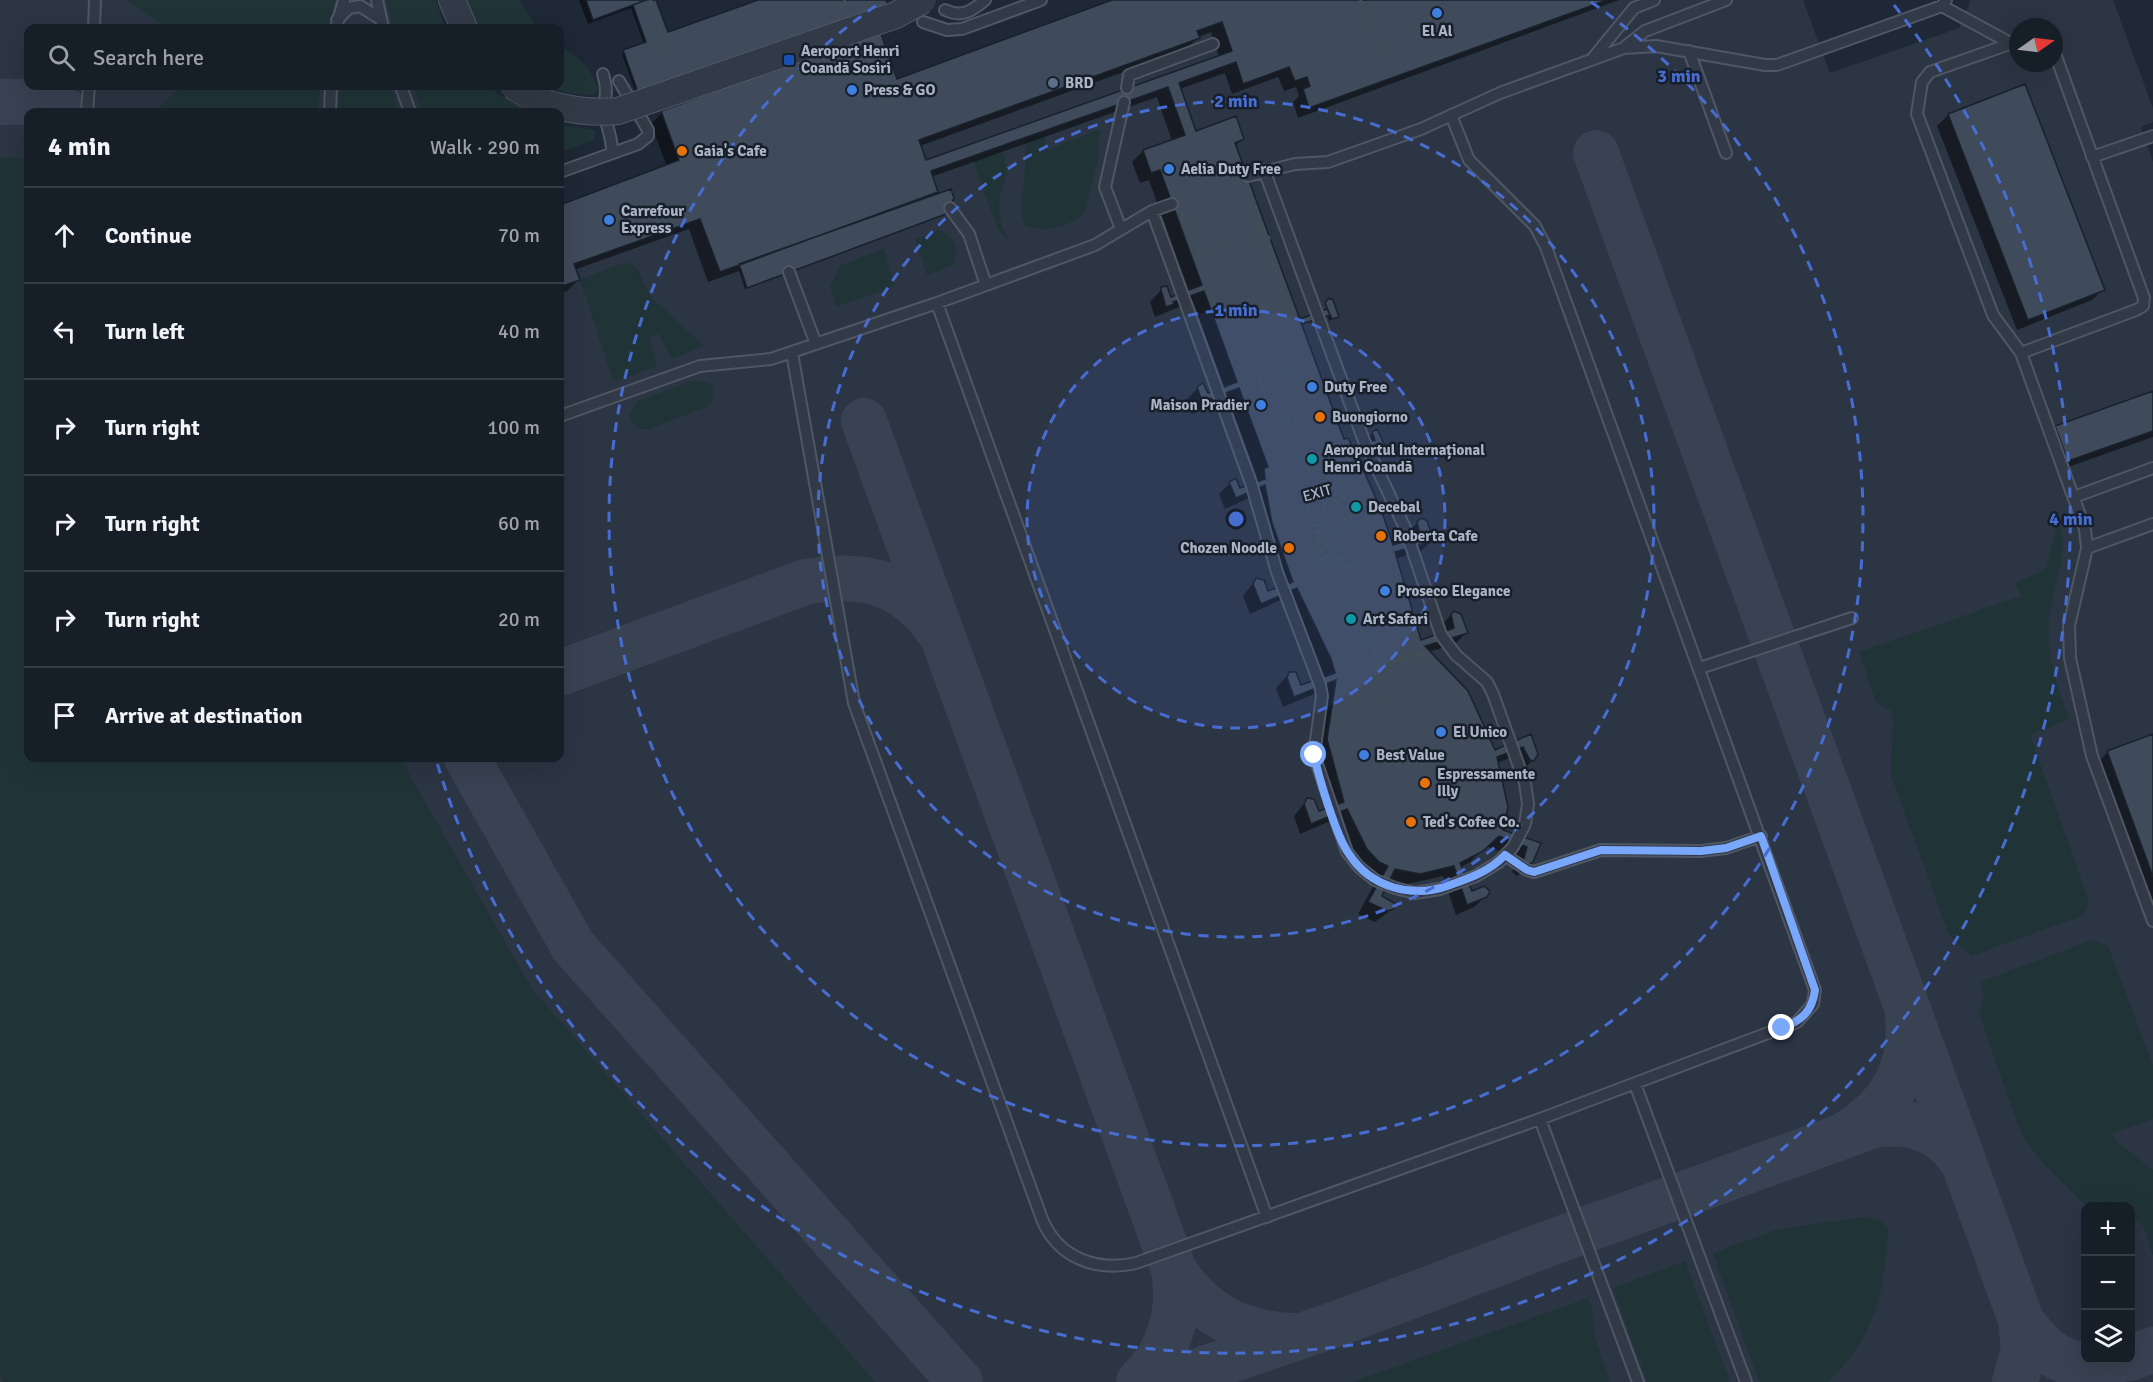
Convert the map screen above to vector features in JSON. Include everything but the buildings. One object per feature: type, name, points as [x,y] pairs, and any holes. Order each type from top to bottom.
[{"type":"street","points":[[452,0],[462,24]]},
{"type":"street","points":[[521,90],[540,100],[584,112],[618,111],[897,15],[931,10]]},
{"type":"lane","points":[[94,24],[95,0]]},
{"type":"lane","points":[[336,24],[344,0]]},
{"type":"lane","points":[[377,0],[381,23]]},
{"type":"lane","points":[[931,10],[955,15],[964,14],[985,0]]},
{"type":"lane","points":[[931,10],[947,30],[962,28],[1041,0]]},
{"type":"lane","points":[[1592,59],[1634,8],[1654,0]]},
{"type":"lane","points":[[1624,48],[1645,32],[1726,0]]},
{"type":"lane","points":[[1248,176],[1264,170],[1295,164],[1328,162],[1421,129],[1500,93],[1624,48],[1648,45],[1765,65],[1777,65],[1944,2],[2009,40]]},
{"type":"lane","points":[[336,24],[349,8],[360,6],[381,23]]},
{"type":"lane","points":[[1127,88],[1129,75],[1213,44]]},
{"type":"lane","points":[[2009,45],[1930,72],[1922,82],[1917,114],[1993,315],[2021,353],[2085,529],[2087,548],[2069,626],[2070,658],[2092,756],[2153,921]]},
{"type":"lane","points":[[1689,51],[1726,153]]},
{"type":"lane","points":[[2021,353],[2143,306],[2144,298],[2062,72]]},
{"type":"lane","points":[[603,74],[608,92],[605,109],[613,141],[612,153]]},
{"type":"lane","points":[[564,171],[638,144],[648,136],[648,130],[619,81]]},
{"type":"lane","points":[[87,108],[89,90]]},
{"type":"lane","points":[[330,108],[331,90]]},
{"type":"lane","points":[[402,90],[409,108]]},
{"type":"lane","points":[[1121,229],[1106,187],[1124,102]]},
{"type":"lane","points":[[792,353],[854,703],[1046,1230],[1073,1256],[1094,1265],[1120,1267],[1540,1119],[1790,1025],[1806,1014],[1814,1004],[1815,990],[1812,976],[1546,247],[1535,226],[1469,160],[1451,115]]},
{"type":"lane","points":[[2092,157],[2153,136]]},
{"type":"lane","points":[[1152,212],[1251,483],[1278,573],[1320,685],[1322,696],[1314,755],[1347,852],[1359,867],[1375,879],[1395,888],[1415,893],[1440,889],[1476,876],[1513,847],[1526,824],[1528,804],[1525,783],[1487,682],[1456,655],[1441,634],[1405,528],[1364,441],[1264,170]]},
{"type":"lane","points":[[564,415],[700,366],[771,359],[816,345],[1071,255],[1152,212],[1176,206]]},
{"type":"lane","points":[[950,208],[969,234],[986,285]]},
{"type":"lane","points":[[789,273],[816,345]]},
{"type":"lane","points":[[937,303],[1267,1217]]},
{"type":"lane","points":[[2074,497],[2153,468]]},
{"type":"lane","points":[[2087,548],[2153,524]]},
{"type":"lane","points":[[1700,668],[1852,618]]},
{"type":"lane","points":[[1505,855],[1527,870],[1534,872],[1601,850],[1701,851],[1726,848],[1761,836]]},
{"type":"lane","points":[[1635,1084],[1746,1382]]},
{"type":"lane","points":[[1540,1119],[1638,1382]]},
{"type":"path","points":[[650,0],[678,76]]},
{"type":"path","points":[[1360,0],[1384,57]]},
{"type":"path","points":[[1249,188],[1263,228],[1269,238],[1269,250],[1292,322]]},
{"type":"path","points":[[1176,206],[1198,255],[1263,228]]},
{"type":"path","points":[[1251,244],[1269,238]]},
{"type":"path","points":[[1194,249],[1207,244]]},
{"type":"path","points":[[1291,368],[1307,416],[1294,420],[1274,424],[1259,375],[1291,368]]},
{"type":"path","points":[[1294,420],[1305,472]]},
{"type":"path","points":[[1324,467],[1358,553],[1324,561],[1313,567],[1287,480],[1305,472],[1324,467]]},
{"type":"path","points":[[1332,580],[1341,569],[1361,566],[1350,513],[1343,498],[1339,479]]},
{"type":"path","points":[[1318,488],[1382,672]]},
{"type":"path","points":[[1294,493],[1299,529],[1311,567],[1314,565]]},
{"type":"path","name":"EXIT","points":[[1297,511],[1343,498]]},
{"type":"path","points":[[1350,513],[1359,508]]},
{"type":"path","points":[[1312,525],[1318,527],[1327,525],[1341,569]]},
{"type":"path","points":[[1318,527],[1322,532],[1326,549],[1327,558],[1324,561]]},
{"type":"path","points":[[1318,527],[1316,534],[1321,559],[1373,653]]},
{"type":"path","points":[[1351,626],[1396,612],[1414,652],[1424,658]]},
{"type":"path","points":[[1380,667],[1414,652]]},
{"type":"path","points":[[1394,714],[1374,666],[1423,656],[1432,681]]},
{"type":"shaded area","points":[[0,0],[416,0],[420,24],[24,24],[24,90],[455,90],[467,108],[24,108],[24,762],[564,762],[564,204],[679,161],[661,111],[827,51],[897,79],[1112,0],[1803,0],[1830,73],[1959,28],[1971,0],[2113,0],[2153,108],[2153,122],[2141,127],[2153,162],[2153,1382],[0,1382]]},
{"type":"green space","points":[[125,0],[335,0],[329,24],[161,24]]},
{"type":"green space","points":[[386,0],[436,0],[444,24],[392,24]]},
{"type":"green space","points":[[466,0],[520,0],[535,24],[477,24]]},
{"type":"green space","points":[[564,48],[578,58],[593,76],[598,90],[594,95],[571,94],[559,90],[564,90]]},
{"type":"green space","points":[[177,90],[320,90],[318,108],[159,108]]},
{"type":"green space","points":[[340,90],[392,90],[398,108],[338,108]]},
{"type":"green space","points":[[415,90],[492,90],[522,108],[421,108]]},
{"type":"green space","points":[[564,126],[595,130],[594,140],[564,151]]},
{"type":"green space","points":[[1100,129],[1098,159],[1086,210],[1074,221],[1057,227],[1040,229],[1025,226],[1021,208],[1025,164],[1024,142],[1043,135],[1048,150]]},
{"type":"green space","points":[[1003,152],[1007,172],[1000,195],[999,210],[1001,223],[1009,241],[998,230],[973,161]]},
{"type":"green space","points":[[0,158],[24,158],[24,762],[402,762],[532,989],[875,1382],[3,1382],[0,1375]]},
{"type":"green space","points":[[940,230],[953,240],[956,249],[955,259],[953,265],[927,275],[915,239]]},
{"type":"green space","points":[[884,249],[895,286],[836,307],[830,286],[840,266]]},
{"type":"green space","points":[[628,263],[637,268],[650,296],[704,346],[672,359],[659,334],[649,336],[657,366],[617,381],[612,378],[580,280]]},
{"type":"green space","points":[[695,380],[710,383],[714,394],[709,406],[649,429],[639,429],[632,423],[629,414],[637,401]]},
{"type":"green space","points":[[2058,520],[2062,557],[2049,620],[2049,646],[2057,683],[2069,719],[2030,735],[2089,901],[2085,915],[1971,956],[1949,935],[1891,775],[1893,719],[1891,711],[1876,702],[1859,652],[2021,596],[2015,583],[2045,570]]},
{"type":"green space","points":[[2092,940],[2108,946],[2153,1066],[2153,1119],[2112,1134],[2115,1140],[2153,1170],[2153,1256],[2144,1229],[2135,1220],[2135,1202],[2082,1202],[2030,1147],[2019,1128],[1979,1014],[1984,995],[1980,982]]},
{"type":"green space","points":[[1862,1217],[1879,1220],[1888,1227],[1887,1250],[1880,1292],[1875,1311],[1857,1347],[1828,1382],[1759,1382],[1713,1253],[1776,1230]]},
{"type":"green space","points":[[1685,1261],[1730,1382],[1647,1382],[1613,1288]]},
{"type":"green space","points":[[1588,1298],[1592,1307],[1595,1338],[1610,1382],[1352,1382]]},
{"type":"taxiway","points":[[0,102],[31,102],[53,108]]},
{"type":"taxiway","points":[[1596,153],[2021,1320],[2024,1350],[2015,1382]]},
{"type":"taxiway","points":[[864,421],[1174,1270],[1176,1301],[1171,1330],[1159,1358],[1139,1382]]},
{"type":"taxiway","points":[[564,672],[805,582],[826,579],[863,580],[896,590],[925,613],[938,630]]},
{"type":"taxiway","points":[[469,762],[573,946],[960,1382]]},
{"type":"taxiway","points":[[1848,1133],[1877,1110],[1896,1084],[1907,1053],[1908,1017]]},
{"type":"taxiway","points":[[1166,1382],[1339,1323],[1582,1231],[1874,1125],[1901,1124],[1925,1130],[1947,1143],[1964,1164]]},
{"type":"taxiway","points":[[1174,1270],[1197,1299],[1225,1319],[1258,1331],[1295,1336]]},
{"type":"taxiway","points":[[2021,1320],[2039,1342],[2058,1357],[2081,1365],[2110,1366]]},
{"type":"taxiway","points":[[2135,1356],[2153,1350]]},
{"type":"place","name":"El Al","points":[[1437,13]]},
{"type":"place","name":"Aeroport Henri Coandă Sosiri","points":[[789,60]]},
{"type":"place","name":"BRD","points":[[1053,83]]},
{"type":"place","name":"Press & GO","points":[[852,90]]},
{"type":"place","name":"Gaia's Cafe","points":[[682,151]]},
{"type":"place","name":"Aelia Duty Free","points":[[1169,169]]},
{"type":"place","name":"Carrefour Express","points":[[609,220]]},
{"type":"place","name":"Duty Free","points":[[1312,387]]},
{"type":"place","name":"Maison Pradier","points":[[1261,405]]},
{"type":"place","name":"Buongiorno","points":[[1320,417]]},
{"type":"place","name":"Aeroportul Internațional Henri Coandă","points":[[1312,459]]},
{"type":"place","name":"Decebal","points":[[1356,507]]},
{"type":"place","name":"Roberta Cafe","points":[[1381,536]]},
{"type":"place","name":"Chozen Noodle","points":[[1289,548]]},
{"type":"place","name":"Proseco Elegance","points":[[1385,591]]},
{"type":"place","name":"Art Safari","points":[[1351,619]]},
{"type":"place","name":"El Unico","points":[[1441,732]]},
{"type":"place","name":"Best Value","points":[[1364,755]]},
{"type":"place","name":"Espressamente Illy","points":[[1425,783]]},
{"type":"place","name":"Ted's Cofee Co.","points":[[1411,822]]},
{"type":"route","points":[[1314,755],[1347,852],[1359,867],[1375,879],[1395,888],[1415,893],[1440,889],[1476,876],[1499,862],[1505,855],[1527,870],[1534,872],[1601,850],[1701,851],[1726,848],[1761,836],[1812,976],[1815,990],[1814,1004],[1806,1014],[1797,1022],[1782,1028]]}]
